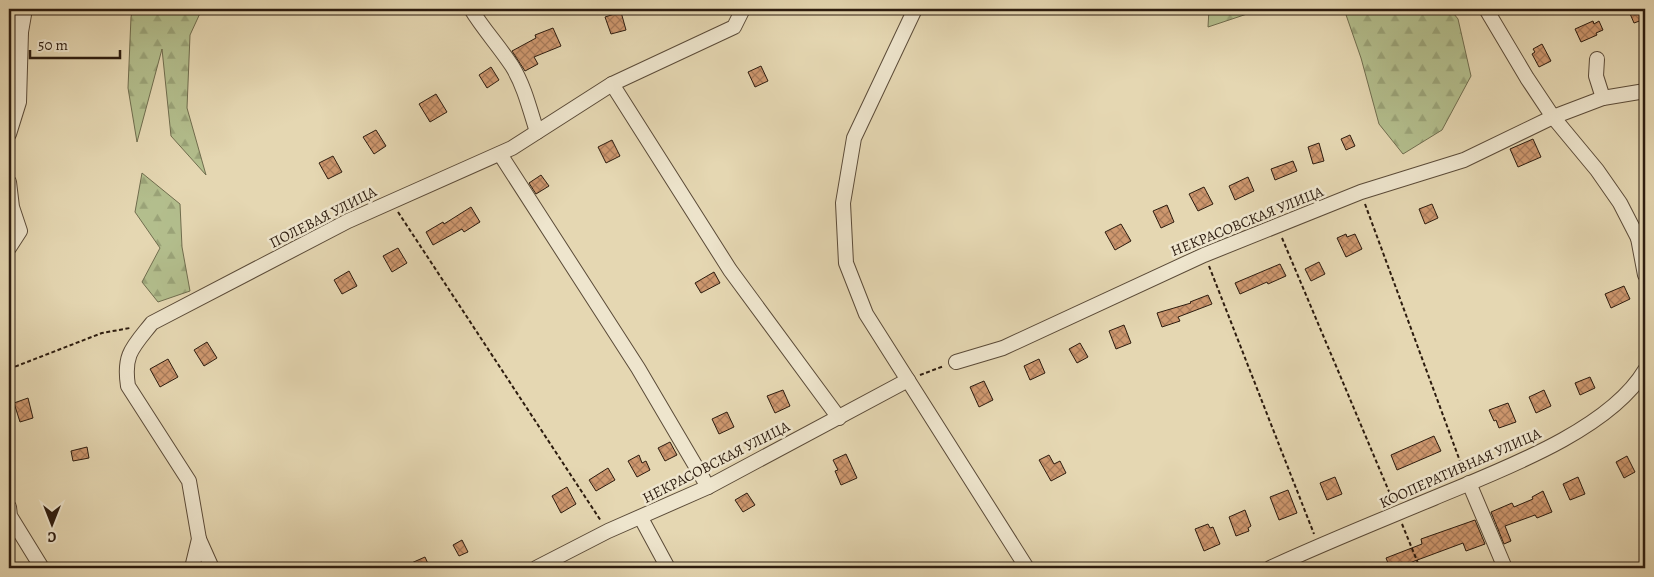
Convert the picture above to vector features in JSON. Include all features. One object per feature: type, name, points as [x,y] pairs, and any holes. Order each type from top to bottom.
[{"type":"street","points":[[9,134],[19,102],[21,32],[25,9]]},
{"type":"street","points":[[471,9],[481,26],[513,68],[526,97],[537,132]]},
{"type":"street","name":"ПОЛЕВАЯ УЛИЦА","points":[[192,568],[199,539],[189,481],[128,386],[126,369],[131,348],[152,324],[348,221],[512,148],[612,84],[734,27],[743,9]]},
{"type":"street","points":[[916,9],[854,138],[843,203],[846,263],[866,314],[1028,568]]},
{"type":"street","points":[[1486,9],[1552,117],[1620,202],[1642,241],[1645,275]]},
{"type":"street","points":[[9,15],[21,32]]},
{"type":"street","points":[[1597,59],[1596,76],[1603,98]]},
{"type":"street","points":[[612,84],[730,270],[839,418]]},
{"type":"street","name":"НЕКРАСОВСКАЯ УЛИЦА","points":[[956,362],[1003,348],[1204,255],[1361,192],[1464,160],[1552,117],[1603,98],[1645,91]]},
{"type":"street","points":[[500,154],[638,368],[708,487]]},
{"type":"street","points":[[9,182],[12,207],[20,231],[9,248]]},
{"type":"street","name":"КООПЕРАТИВНАЯ УЛИЦА","points":[[1270,568],[1469,483],[1557,443],[1609,411],[1641,377],[1645,370]]},
{"type":"street","name":"НЕКРАСОВСКАЯ УЛИЦА","points":[[536,568],[608,531],[708,487],[908,380]]},
{"type":"street","points":[[1469,483],[1505,568]]},
{"type":"street","points":[[9,507],[10,516],[42,568]]},
{"type":"street","points":[[640,518],[668,568]]},
{"type":"street","points":[[199,539],[212,568]]},
{"type":"path","points":[[1361,192],[1469,483]]},
{"type":"path","points":[[391,202],[608,531]]},
{"type":"path","points":[[1278,226],[1420,568]]},
{"type":"path","points":[[1204,255],[1318,546]]},
{"type":"path","points":[[9,369],[102,333],[152,324]]},
{"type":"path","points":[[908,380],[956,362]]},
{"type":"green space","points":[[133,9],[202,9],[190,35],[187,108],[206,175],[171,136],[162,49],[137,142],[128,88]]},
{"type":"green space","points":[[1209,9],[1262,9],[1208,27]]},
{"type":"green space","points":[[1344,9],[1450,9],[1458,19],[1471,76],[1442,130],[1403,154],[1379,124],[1361,58]]},
{"type":"green space","points":[[142,173],[180,204],[182,247],[190,291],[158,302],[142,282],[160,248],[135,212]]},
{"type":"building","points":[[1628,9],[1643,9],[1645,19],[1634,23]]},
{"type":"building","points":[[621,12],[626,30],[611,34],[605,17]]},
{"type":"building","points":[[1593,21],[1594,24],[1599,21],[1603,30],[1596,33],[1597,35],[1581,42],[1575,29]]},
{"type":"building","points":[[553,28],[561,46],[534,57],[538,64],[525,71],[512,51],[536,38],[535,35]]},
{"type":"building","points":[[1542,44],[1551,61],[1539,67],[1532,54],[1535,52],[1533,49]]},
{"type":"building","points":[[761,66],[768,81],[755,87],[748,72]]},
{"type":"building","points":[[491,67],[499,80],[487,88],[479,75]]},
{"type":"building","points":[[436,94],[447,112],[430,122],[419,104]]},
{"type":"building","points":[[376,130],[386,146],[374,154],[363,137]]},
{"type":"building","points":[[1350,135],[1355,146],[1346,150],[1341,139]]},
{"type":"building","points":[[1533,139],[1541,157],[1518,167],[1510,149]]},
{"type":"building","points":[[612,140],[620,156],[606,163],[598,147]]},
{"type":"building","points":[[1319,143],[1324,161],[1313,164],[1308,147]]},
{"type":"building","points":[[333,156],[342,172],[328,179],[319,163]]},
{"type":"building","points":[[1293,161],[1297,171],[1275,180],[1271,169]]},
{"type":"building","points":[[541,175],[549,186],[536,194],[529,183]]},
{"type":"building","points":[[1248,177],[1254,191],[1235,200],[1229,186]]},
{"type":"building","points":[[1204,187],[1213,204],[1198,211],[1189,194]]},
{"type":"building","points":[[1432,204],[1438,218],[1425,224],[1419,209]]},
{"type":"building","points":[[1167,205],[1174,222],[1161,228],[1153,211]]},
{"type":"building","points":[[471,207],[480,222],[464,232],[462,229],[433,245],[426,232],[443,222],[444,224]]},
{"type":"building","points":[[1121,224],[1131,241],[1115,250],[1105,232]]},
{"type":"building","points":[[1346,234],[1347,237],[1355,234],[1362,249],[1346,257],[1337,238]]},
{"type":"building","points":[[398,248],[407,263],[392,272],[383,256]]},
{"type":"building","points":[[1319,262],[1325,274],[1311,281],[1305,269]]},
{"type":"building","points":[[1280,264],[1286,276],[1240,294],[1235,283]]},
{"type":"building","points":[[349,271],[357,286],[342,294],[334,280]]},
{"type":"building","points":[[714,272],[720,283],[701,293],[695,283]]},
{"type":"building","points":[[1624,286],[1630,299],[1611,308],[1605,294]]},
{"type":"building","points":[[1208,295],[1212,304],[1178,317],[1180,321],[1162,327],[1157,313],[1191,303]]},
{"type":"building","points":[[1124,325],[1131,343],[1116,349],[1109,331]]},
{"type":"building","points":[[207,342],[217,358],[204,366],[194,350]]},
{"type":"building","points":[[1080,343],[1088,357],[1077,363],[1069,349]]},
{"type":"building","points":[[168,359],[178,377],[160,387],[150,369]]},
{"type":"building","points":[[1039,359],[1045,373],[1030,380],[1024,366]]},
{"type":"building","points":[[1590,377],[1595,388],[1580,395],[1575,383]]},
{"type":"building","points":[[984,381],[993,400],[979,407],[970,387]]},
{"type":"building","points":[[783,390],[790,406],[775,413],[767,396]]},
{"type":"building","points":[[1544,390],[1551,406],[1536,413],[1529,397]]},
{"type":"building","points":[[28,398],[33,418],[20,422],[14,403]]},
{"type":"building","points":[[1508,403],[1516,422],[1499,428],[1489,410]]},
{"type":"building","points":[[727,412],[734,427],[719,434],[712,419]]},
{"type":"building","points":[[1434,436],[1441,451],[1397,470],[1391,455]]},
{"type":"building","points":[[670,442],[677,455],[665,461],[658,448]]},
{"type":"building","points":[[87,447],[89,458],[73,461],[71,451]]},
{"type":"building","points":[[846,454],[857,478],[841,485],[835,471],[838,470],[833,460]]},
{"type":"building","points":[[639,455],[642,463],[646,461],[650,470],[637,477],[628,461]]},
{"type":"building","points":[[1049,455],[1054,464],[1060,461],[1066,473],[1051,481],[1039,460]]},
{"type":"building","points":[[1627,456],[1635,472],[1624,478],[1616,462]]},
{"type":"building","points":[[608,468],[615,480],[596,491],[589,480]]},
{"type":"building","points":[[1335,477],[1342,494],[1327,500],[1320,483]]},
{"type":"building","points":[[1578,477],[1585,494],[1570,500],[1563,484]]},
{"type":"building","points":[[567,487],[576,504],[561,513],[552,496]]},
{"type":"building","points":[[1288,490],[1297,513],[1279,520],[1270,497]]},
{"type":"building","points":[[1543,491],[1552,512],[1537,518],[1535,515],[1505,526],[1511,541],[1504,544],[1491,512],[1512,503],[1514,507],[1533,499],[1532,497]]},
{"type":"building","points":[[747,493],[755,505],[743,512],[735,500]]},
{"type":"building","points":[[1245,510],[1251,526],[1248,528],[1249,531],[1236,536],[1229,517]]},
{"type":"building","points":[[1475,520],[1485,544],[1466,551],[1463,543],[1412,562],[1413,566],[1408,568],[1390,568],[1386,558],[1422,544],[1421,539]]},
{"type":"building","points":[[1208,524],[1210,528],[1213,527],[1220,544],[1204,551],[1195,529]]},
{"type":"building","points":[[462,540],[468,552],[459,556],[453,545]]},
{"type":"building","points":[[425,557],[430,568],[400,568]]}]
